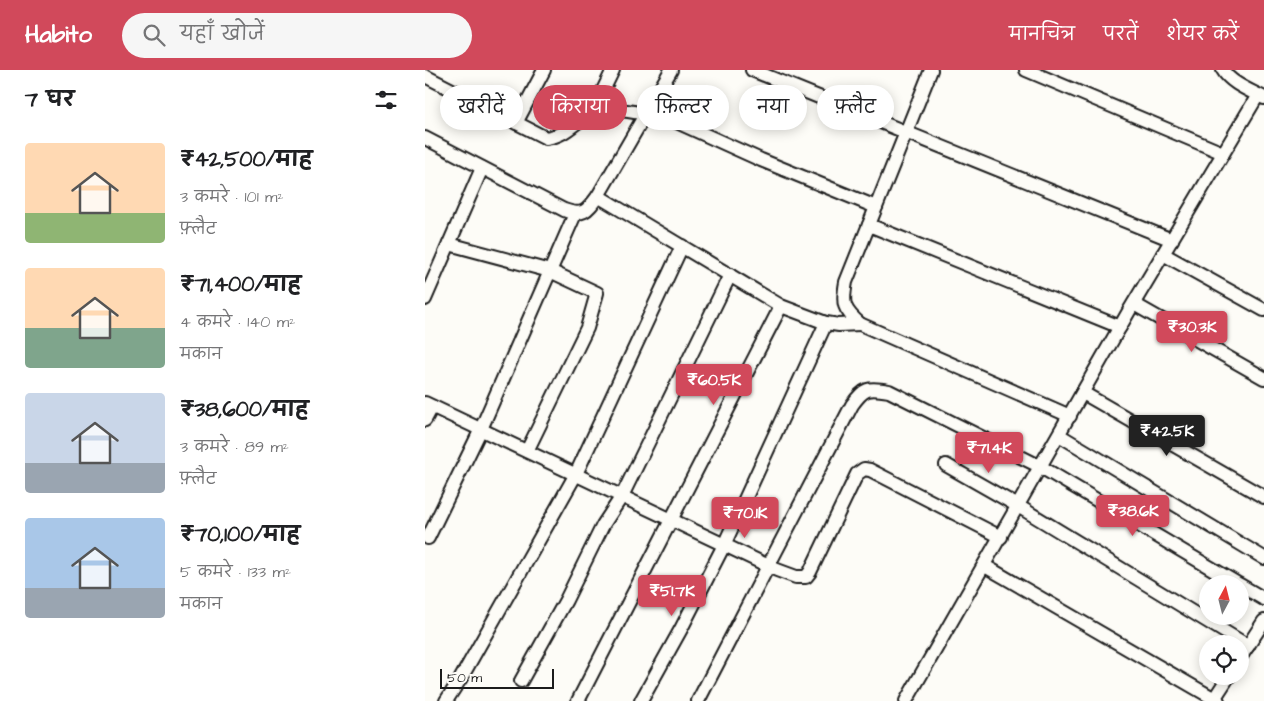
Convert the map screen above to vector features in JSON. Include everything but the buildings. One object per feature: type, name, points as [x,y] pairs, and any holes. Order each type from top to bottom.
[{"type":"street","points":[[523,110],[544,70]]},
{"type":"street","points":[[606,85],[613,70]]},
{"type":"street","points":[[662,85],[671,70]]},
{"type":"street","points":[[752,70],[1171,240]]},
{"type":"street","points":[[931,70],[846,282],[843,300],[847,313],[860,324],[1070,416]]},
{"type":"street","points":[[1026,70],[1223,153]]},
{"type":"street","points":[[907,701],[1120,327],[1223,153],[1261,97],[1236,82],[1225,74],[1223,70]]},
{"type":"street","points":[[425,76],[442,85]]},
{"type":"street","points":[[523,126],[546,138],[555,137],[569,130]]},
{"type":"street","points":[[425,138],[575,214],[584,212],[598,196],[637,129]]},
{"type":"street","points":[[690,130],[876,207]]},
{"type":"street","points":[[425,299],[482,168]]},
{"type":"street","points":[[598,196],[781,306],[826,323],[839,325],[860,324]]},
{"type":"street","points":[[428,538],[481,429],[575,214]]},
{"type":"street","points":[[869,225],[1120,327]]},
{"type":"street","points":[[449,244],[550,271],[597,293],[587,328],[527,451]]},
{"type":"street","points":[[445,701],[461,678],[576,474],[682,246]]},
{"type":"street","points":[[1163,254],[1264,310]]},
{"type":"street","points":[[521,681],[567,600],[603,525],[622,496],[730,275]]},
{"type":"street","points":[[1134,304],[1264,378]]},
{"type":"street","points":[[578,701],[781,306]]},
{"type":"street","points":[[641,701],[724,545],[826,323]]},
{"type":"street","points":[[698,701],[853,405],[861,392],[872,388],[889,391],[1041,467],[1224,575]]},
{"type":"street","points":[[1083,392],[1264,497]]},
{"type":"street","points":[[425,420],[428,405],[796,577],[806,577],[857,474],[864,470],[870,470],[1001,537]]},
{"type":"street","points":[[1059,435],[1264,558]]},
{"type":"street","points":[[946,465],[1018,506],[1230,635]]},
{"type":"street","points":[[985,566],[1216,700],[1224,685]]},
{"type":"street","points":[[1249,590],[1264,599]]},
{"type":"street","points":[[1249,644],[1264,621]]}]
